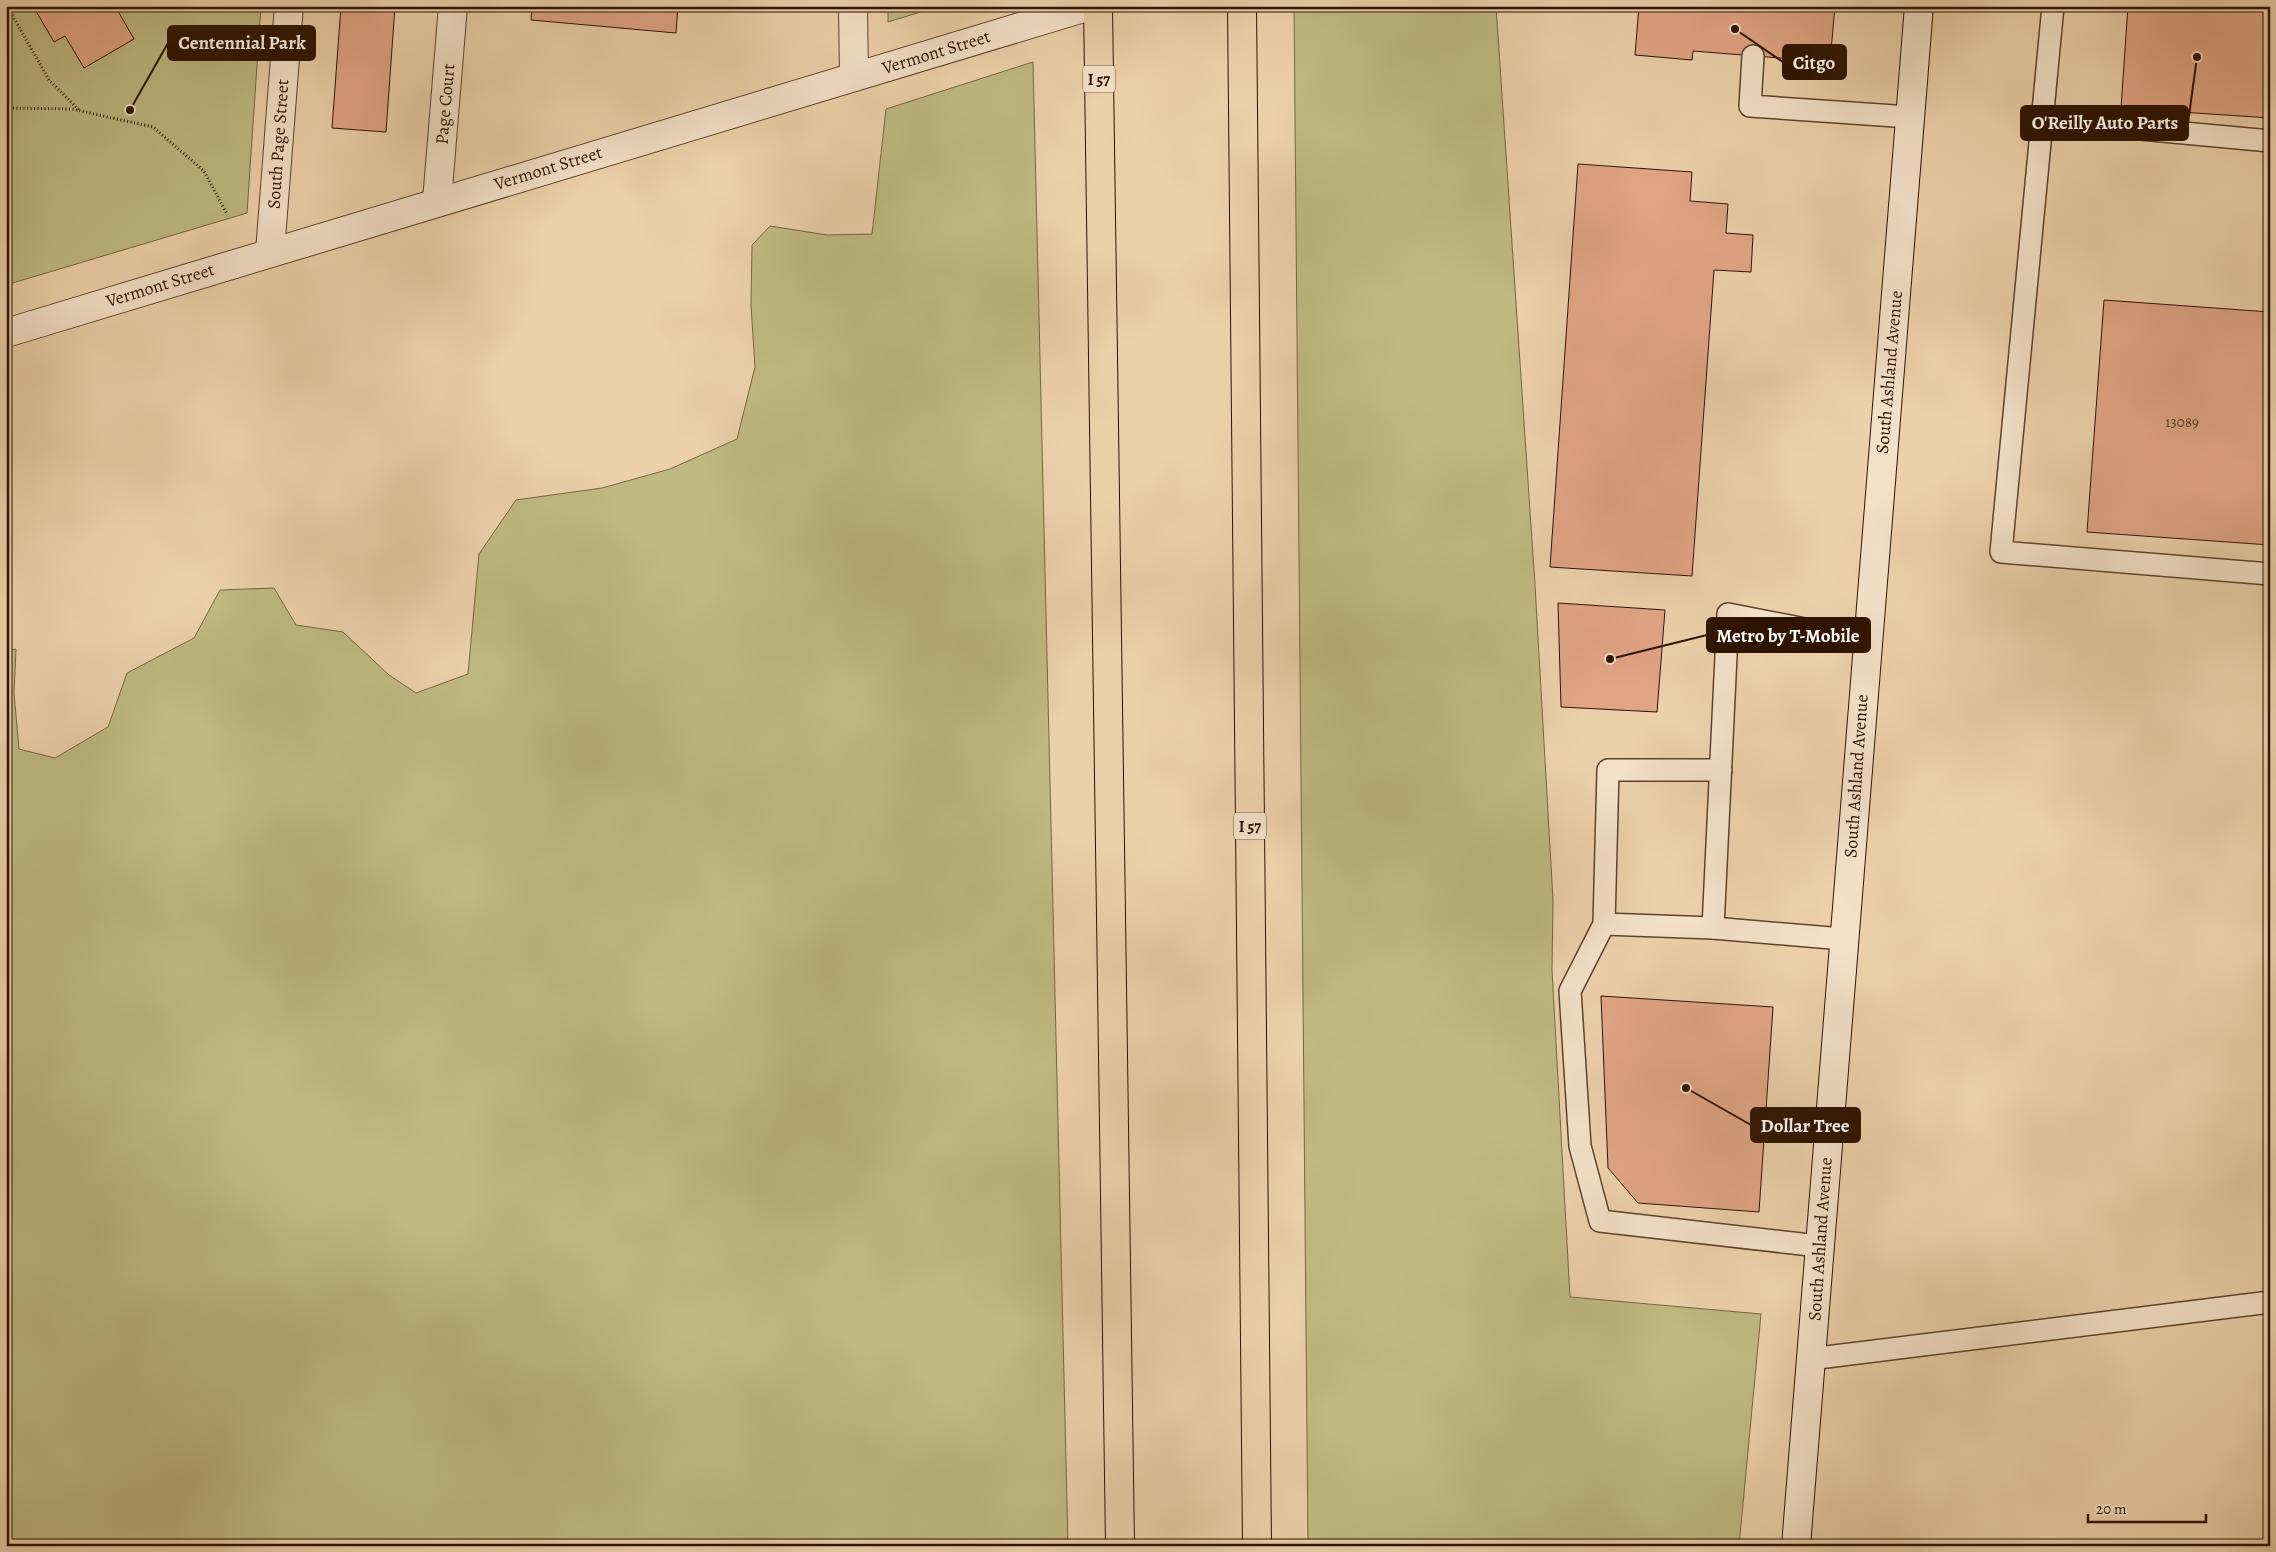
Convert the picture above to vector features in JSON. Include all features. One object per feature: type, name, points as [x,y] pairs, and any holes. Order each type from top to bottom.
[{"type":"highway","name":"I 57","points":[[1098,6],[1120,1546]]},
{"type":"highway","name":"I 57","points":[[1242,6],[1257,1546]]},
{"type":"street","name":"South Page Street","points":[[270,252],[288,6]]},
{"type":"street","name":"Page Court","points":[[437,201],[454,6]]},
{"type":"street","points":[[853,6],[854,77]]},
{"type":"street","name":"Vermont Street","points":[[6,333],[437,201],[1090,6]]},
{"type":"street","name":"South Ashland Avenue","points":[[1796,1546],[1866,641],[1918,6]]},
{"type":"lane","points":[[2053,6],[2044,120],[2001,552],[2270,574]]},
{"type":"lane","points":[[1753,56],[1750,106],[1910,117]]},
{"type":"lane","points":[[2044,120],[2270,141]]},
{"type":"lane","points":[[1713,928],[1728,614],[1866,641]]},
{"type":"lane","points":[[1721,770],[1608,770],[1604,924],[1570,991],[1580,1146],[1600,1221],[1819,1246]]},
{"type":"lane","points":[[1604,924],[1713,928],[1843,939]]},
{"type":"lane","points":[[1810,1359],[2270,1302]]},
{"type":"path","points":[[6,6],[49,80],[81,111]]},
{"type":"path","points":[[6,108],[72,109],[152,127],[204,171],[227,214]]},
{"type":"shaded area","points":[[6,6],[261,6],[247,213],[6,285]]},
{"type":"shaded area","points":[[888,6],[940,6],[888,22]]},
{"type":"shaded area","points":[[1294,6],[1496,6],[1535,585],[1553,900],[1552,970],[1570,1297],[1761,1314],[1739,1546],[1308,1546]]},
{"type":"shaded area","points":[[1033,62],[1068,1546],[6,1546],[6,1294],[8,1244],[6,1230],[6,1045],[9,1038],[6,1023],[6,651],[16,649],[14,693],[19,749],[55,758],[108,727],[127,673],[194,638],[220,590],[274,588],[296,625],[343,632],[389,675],[416,693],[468,674],[479,554],[516,500],[602,488],[670,469],[737,439],[755,367],[751,306],[752,245],[770,226],[827,235],[872,234],[886,109]]},
{"type":"building","points":[[33,6],[115,6],[134,39],[84,68],[65,36],[54,42]]},
{"type":"building","points":[[341,6],[395,6],[386,132],[332,128]]},
{"type":"building","points":[[532,6],[678,6],[676,33],[531,20]]},
{"type":"building","points":[[1639,6],[1835,6],[1830,62],[1693,51],[1692,60],[1635,55]]},
{"type":"building","points":[[2128,6],[2270,6],[2270,118],[2121,108]]},
{"type":"building","points":[[1578,164],[1692,172],[1690,201],[1728,204],[1726,233],[1753,235],[1751,272],[1714,270],[1692,576],[1550,567]]},
{"type":"building","points":[[2104,300],[2270,312],[2270,545],[2087,532]]},
{"type":"building","points":[[1558,603],[1665,610],[1657,712],[1561,707]]},
{"type":"building","points":[[1601,996],[1773,1007],[1759,1212],[1638,1203],[1608,1168]]},
{"type":"place","name":"Citgo","points":[[1735,29]]},
{"type":"place","name":"O'Reilly Auto Parts","points":[[2197,57]]},
{"type":"place","name":"Centennial Park","points":[[130,110]]},
{"type":"place","name":"Metro by T-Mobile","points":[[1610,659]]},
{"type":"place","name":"Dollar Tree","points":[[1686,1088]]}]
